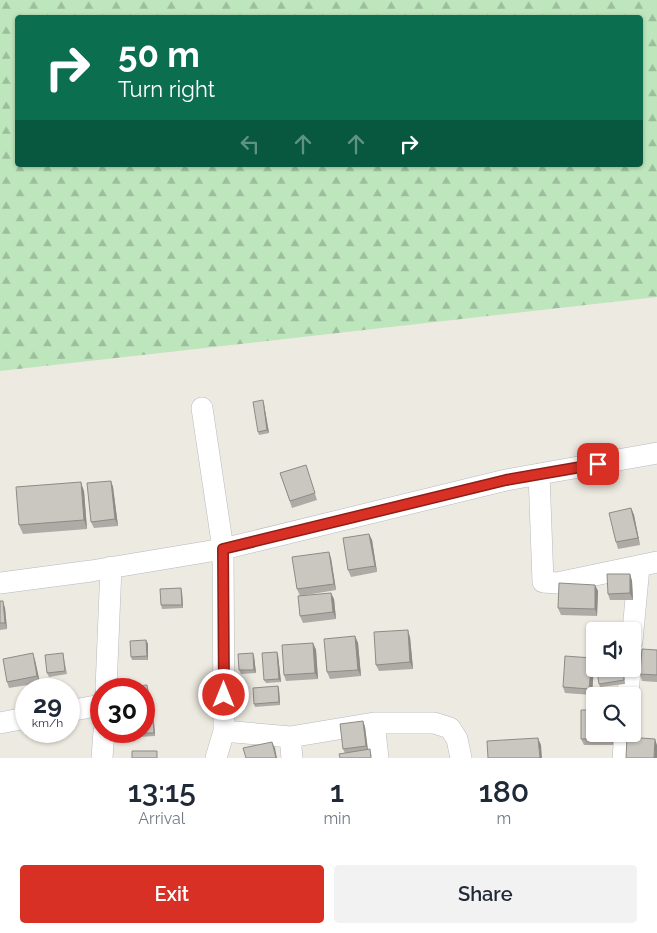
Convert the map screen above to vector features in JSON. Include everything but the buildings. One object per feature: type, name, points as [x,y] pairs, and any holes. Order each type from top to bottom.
[{"type":"street","points":[[202,408],[223,549],[224,731],[216,758]]},
{"type":"street","points":[[0,583],[223,549],[506,480],[657,453]]},
{"type":"street","points":[[539,474],[544,582],[557,583],[648,565],[636,622]]},
{"type":"street","points":[[106,678],[111,567]]},
{"type":"street","points":[[0,723],[15,720]]},
{"type":"street","points":[[224,731],[290,737],[374,723],[434,723],[450,728],[456,739],[461,758]]},
{"type":"street","points":[[374,723],[378,758]]},
{"type":"street","points":[[290,737],[292,758]]},
{"type":"street","points":[[623,758],[624,742]]},
{"type":"street","points":[[102,758],[103,743]]},
{"type":"green space","points":[[0,0],[657,0],[657,297],[0,371]]},
{"type":"route","points":[[224,695],[223,549],[506,480],[598,464]]}]
